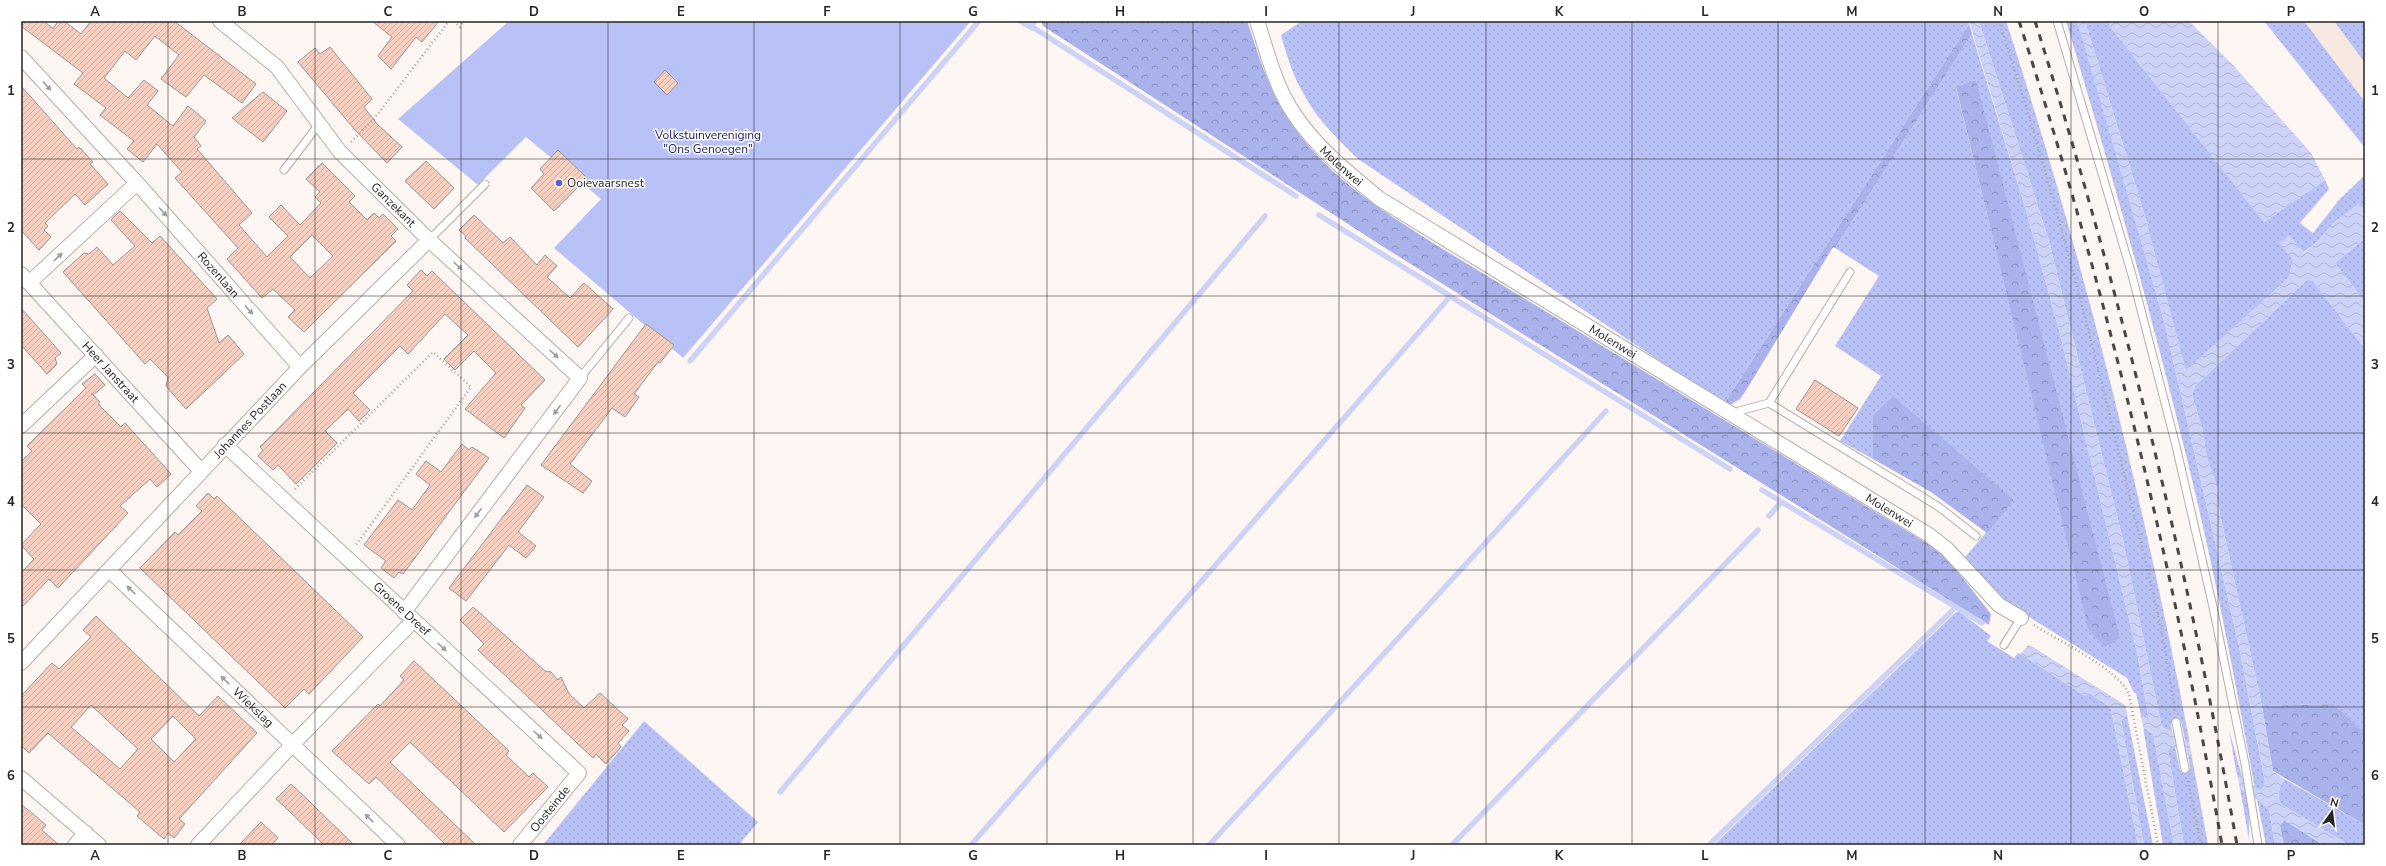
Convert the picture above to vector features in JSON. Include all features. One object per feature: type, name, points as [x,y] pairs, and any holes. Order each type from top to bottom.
[{"type":"street","name":"Molenwei","points":[[1257,21],[1282,93],[1308,134],[1337,163],[1380,199],[1732,417],[1929,535],[1947,549],[1999,605],[2021,618]]},
{"type":"street","name":"Ganzekant","points":[[224,22],[277,67],[340,152],[429,240],[580,378]]},
{"type":"street","name":"Rozenlaan","points":[[21,57],[137,183],[300,367]]},
{"type":"street","points":[[25,279],[137,183]]},
{"type":"street","name":"Johannes Postlaan","points":[[21,663],[201,470],[300,367],[429,240]]},
{"type":"street","name":"Heer Janstraat","points":[[25,279],[201,470]]},
{"type":"street","points":[[21,426],[96,355]]},
{"type":"street","points":[[198,845],[293,744],[409,616],[580,378]]},
{"type":"street","name":"Groene Dreef","points":[[225,445],[579,773]]},
{"type":"street","name":"Wiekslag","points":[[109,570],[398,845]]},
{"type":"street","name":"Oosteinde","points":[[520,845],[579,773]]},
{"type":"street","points":[[21,778],[99,845]]},
{"type":"street","points":[[75,845],[86,833]]},
{"type":"lane","points":[[2057,21],[2111,201],[2158,374],[2209,592],[2245,764],[2254,811],[2258,845]]},
{"type":"lane","points":[[284,170],[319,124]]},
{"type":"lane","name":"Johannes Postlaan","points":[[429,240],[485,184]]},
{"type":"lane","points":[[1732,417],[1739,411],[1769,403],[1850,272]]},
{"type":"lane","points":[[580,378],[629,318]]},
{"type":"lane","points":[[1769,403],[1939,507],[1976,536]]},
{"type":"lane","points":[[2004,645],[2021,618]]},
{"type":"lane","points":[[2176,722],[2185,769]]},
{"type":"path","points":[[340,152],[374,119],[449,21]]},
{"type":"path","points":[[454,21],[460,26],[464,21]]},
{"type":"path","points":[[1999,21],[2053,200],[2101,378],[2166,653],[2176,722]]},
{"type":"path","points":[[284,500],[433,352],[471,387],[347,559]]},
{"type":"path","points":[[2021,618],[2120,679],[2129,694],[2158,845]]},
{"type":"path","points":[[2185,769],[2201,845]]},
{"type":"shaded area","points":[[2278,21],[2365,21],[2365,134]]},
{"type":"green space","name":"Volkstuinvereniging \"Ons Genoegen\"","points":[[509,21],[971,21],[683,358],[554,248],[601,199],[526,137],[478,185],[398,119]]},
{"type":"green space","points":[[1041,21],[1247,21],[1267,79],[1285,114],[1320,158],[1362,195],[1433,243],[1943,553],[1991,614],[1989,625],[1382,246],[1043,26]]},
{"type":"green space","points":[[1302,21],[1969,21],[1969,24],[1724,404],[1358,159],[1330,131],[1317,115],[1294,76],[1281,35]]},
{"type":"green space","points":[[1979,21],[2006,21],[2061,199],[2110,380],[2132,470],[2153,561],[2190,744],[2185,740],[2181,721],[2171,723],[2172,731],[2163,728],[2161,723],[2123,540],[2049,241]]},
{"type":"green space","points":[[2066,21],[2077,21],[2164,321],[2239,646],[2265,782],[2264,787],[2260,790],[2255,789],[2213,572],[2194,486],[2170,390],[2127,231]]},
{"type":"green space","points":[[2085,21],[2109,21],[2109,25],[2264,222],[2325,180],[2329,189],[2300,223],[2313,233],[2339,200],[2365,175],[2365,208],[2358,205],[2333,223],[2317,242],[2303,252],[2279,242],[2293,260],[2289,277],[2188,371],[2185,368],[2144,213]]},
{"type":"green space","points":[[2264,21],[2304,21],[2365,102],[2365,148]]},
{"type":"green space","points":[[2334,21],[2365,21],[2365,63]]},
{"type":"green space","points":[[1969,24],[1972,34],[1835,248],[1833,247],[1745,392],[1740,399],[1730,405],[1724,404]]},
{"type":"green space","points":[[1972,34],[2027,214],[2060,334],[2137,652],[2149,720],[2141,716],[2136,693],[2134,693],[2127,678],[2013,607],[1985,582],[1965,557],[2014,500],[1873,416],[1873,459],[1840,441],[1881,376],[1835,346],[1879,276],[1835,248]],"holes":[[[1976,80],[2090,631],[1956,88]]]},
{"type":"green space","points":[[1976,80],[2120,638],[2105,647],[2089,631],[1956,87]]},
{"type":"green space","points":[[2365,238],[2365,302],[2335,263]]},
{"type":"green space","points":[[2308,279],[2313,281],[2365,349],[2365,733],[2334,704],[2262,706],[2216,496],[2218,491],[2207,457],[2202,428],[2192,395],[2195,386]]},
{"type":"green space","points":[[1893,396],[2014,500],[1987,533],[1931,492],[1873,459],[1873,416]]},
{"type":"green space","points":[[1956,612],[1960,612],[1991,636],[1987,641],[2014,658],[2018,653],[2021,654],[2085,696],[2089,693],[2111,709],[2138,845],[1714,845]]},
{"type":"green space","points":[[2334,704],[2365,733],[2365,825],[2273,771],[2262,706]]},
{"type":"green space","points":[[2127,715],[2153,845],[2144,845],[2121,720]]},
{"type":"green space","points":[[644,721],[758,822],[739,845],[543,845]]},
{"type":"green space","points":[[2143,727],[2153,734],[2174,845],[2163,845]]},
{"type":"green space","points":[[2229,730],[2243,780],[2237,776]]},
{"type":"green space","points":[[2171,745],[2175,747],[2180,770],[2190,768],[2188,755],[2192,758],[2208,845],[2184,845],[2168,751]]},
{"type":"green space","points":[[2277,775],[2365,825],[2365,845],[2349,845],[2281,804],[2279,794],[2284,779]]},
{"type":"green space","points":[[2240,788],[2245,791],[2249,813],[2249,840]]},
{"type":"green space","points":[[2257,799],[2269,809],[2275,845],[2266,845]]},
{"type":"green space","points":[[2284,820],[2323,845],[2284,845],[2280,826]]},
{"type":"water","points":[[1015,21],[1038,21],[1032,31]]},
{"type":"water","points":[[1969,21],[1979,21],[2049,241],[2123,540],[2161,723],[2163,728],[2172,731],[2260,790],[2264,787],[2265,782],[2239,646],[2164,321],[2077,21],[2085,21],[2144,213],[2186,370],[2289,277],[2293,260],[2279,243],[2289,235],[2304,252],[2317,242],[2333,223],[2358,204],[2365,208],[2365,238],[2335,263],[2365,302],[2365,349],[2313,281],[2308,279],[2195,386],[2192,395],[2202,428],[2207,457],[2219,491],[2216,496],[2262,706],[2273,771],[2284,779],[2279,791],[2281,804],[2349,845],[2323,845],[2284,820],[2280,826],[2284,845],[2275,845],[2269,809],[2265,805],[2171,745],[2168,751],[2184,845],[2174,845],[2153,734],[2127,715],[2121,720],[2144,845],[2138,845],[2111,709],[2089,693],[2085,696],[2021,654],[2028,645],[2033,647],[2149,720],[2137,652],[2060,334],[2027,214]]},
{"type":"water","points":[[2109,21],[2189,21],[2234,66],[2311,153],[2325,180],[2264,222],[2109,25]]},
{"type":"pier","points":[[2125,703],[2140,713],[2144,730],[2128,718]]},
{"type":"pier","points":[[2189,741],[2237,773],[2240,790],[2193,761]]},
{"type":"building","points":[[21,21],[44,21],[53,29],[58,21],[64,21],[81,34],[91,21],[174,21],[256,84],[242,103],[204,75],[186,97],[161,79],[179,55],[155,36],[136,60],[125,51],[104,78],[128,98],[144,80],[158,91],[147,105],[173,126],[188,106],[206,121],[194,137],[201,146],[197,149],[252,213],[239,225],[267,257],[288,236],[269,217],[281,205],[300,225],[321,203],[315,197],[320,192],[306,179],[322,163],[355,196],[349,202],[367,220],[374,213],[379,218],[383,214],[398,229],[391,236],[396,241],[304,332],[288,317],[295,310],[273,289],[262,298],[227,259],[238,248],[175,178],[182,172],[157,144],[143,162],[127,149],[134,141],[100,115],[106,108],[74,84],[83,73],[21,26]],"holes":[[[312,235],[333,256],[310,278],[290,257]]]},
{"type":"building","points":[[372,21],[439,21],[422,42],[416,37],[391,69],[378,56],[392,37]]},
{"type":"building","points":[[330,47],[372,99],[364,107],[377,124],[402,147],[387,163],[355,130],[298,62],[315,48],[320,54]]},
{"type":"building","points":[[665,70],[678,83],[667,95],[654,82]]},
{"type":"building","points":[[21,86],[77,149],[79,147],[93,162],[90,164],[108,184],[85,205],[75,194],[45,223],[48,226],[44,230],[51,237],[39,250],[21,230]]},
{"type":"building","points":[[263,92],[287,111],[263,142],[232,118]]},
{"type":"building","name":"Ooievaarsnest","points":[[558,150],[587,178],[554,211],[531,188],[544,174],[540,169]]},
{"type":"building","points":[[426,161],[454,188],[434,209],[405,181]]},
{"type":"building","points":[[120,211],[152,243],[160,236],[217,299],[207,308],[219,343],[228,335],[244,354],[186,409],[166,386],[168,377],[150,359],[145,364],[63,272],[84,253],[89,254],[97,247],[113,265],[135,246],[111,220]]},
{"type":"building","points":[[474,215],[503,243],[510,237],[537,265],[545,255],[557,266],[547,277],[570,298],[584,283],[613,309],[578,347],[465,238],[466,236],[459,230]]},
{"type":"building","points":[[421,270],[427,276],[432,271],[545,380],[521,405],[525,408],[504,438],[465,409],[496,373],[474,351],[455,370],[444,359],[468,335],[445,314],[408,354],[400,346],[353,393],[370,410],[359,421],[348,409],[325,431],[337,443],[296,484],[278,465],[273,470],[258,456],[263,450],[260,447],[413,291],[407,285]]},
{"type":"building","points":[[21,308],[61,353],[55,358],[57,364],[47,374],[21,345]]},
{"type":"building","points":[[646,324],[674,345],[660,363],[658,362],[634,394],[639,397],[625,417],[612,408],[570,464],[592,481],[583,493],[541,465]]},
{"type":"building","points":[[95,374],[105,385],[93,395],[100,402],[98,404],[121,427],[125,423],[171,474],[157,487],[150,479],[120,506],[128,513],[58,588],[49,579],[21,608],[21,573],[34,559],[21,545],[41,524],[21,504],[21,462],[32,451],[27,446],[86,388],[82,384]]},
{"type":"building","points":[[1815,380],[1858,408],[1839,436],[1796,409]]},
{"type":"building","points":[[462,444],[469,450],[472,447],[489,458],[403,574],[399,572],[394,578],[381,568],[386,561],[364,545],[398,500],[412,510],[430,485],[416,474],[426,461],[441,472]]},
{"type":"building","points":[[527,485],[544,497],[518,532],[536,546],[526,558],[509,545],[466,601],[449,588]]},
{"type":"building","points":[[208,493],[214,499],[217,496],[363,637],[309,694],[304,689],[285,708],[140,568],[175,532],[178,535],[202,511],[196,506]]},
{"type":"building","points":[[473,607],[545,671],[551,672],[558,680],[561,677],[569,694],[584,708],[600,693],[628,719],[622,725],[629,731],[618,743],[621,747],[606,764],[596,754],[593,758],[478,650],[484,644],[460,620]]},
{"type":"building","points":[[96,616],[199,716],[218,696],[257,733],[179,819],[185,824],[174,838],[168,833],[164,839],[137,816],[140,812],[48,733],[29,753],[21,745],[21,696],[52,663],[59,669],[91,637],[83,630]],"holes":[[[91,705],[138,749],[120,769],[71,727]],[[173,716],[196,739],[174,762],[151,739]]]},
{"type":"building","points":[[414,661],[509,751],[506,755],[529,777],[533,773],[548,787],[504,832],[410,742],[390,762],[476,845],[446,845],[376,777],[369,784],[332,751],[378,704],[380,706],[404,680],[400,676]]},
{"type":"building","points":[[291,784],[354,845],[324,845],[276,799]]},
{"type":"building","points":[[21,804],[46,825],[42,830],[59,845],[21,845]]},
{"type":"building","points":[[261,822],[278,838],[271,845],[239,845]]},
{"type":"waterway","points":[[690,361],[979,21]]},
{"type":"waterway","points":[[1023,21],[1296,196]]},
{"type":"waterway","points":[[1319,215],[1730,469]]},
{"type":"waterway","points":[[780,792],[1265,216]]},
{"type":"waterway","points":[[971,845],[1447,300]]},
{"type":"waterway","points":[[1209,845],[1606,411]]},
{"type":"waterway","points":[[1762,490],[1982,623]]},
{"type":"waterway","points":[[1769,516],[1781,502]]},
{"type":"waterway","points":[[1452,845],[1758,530]]},
{"type":"waterway","points":[[1709,845],[1952,611]]},
{"type":"railway","points":[[2019,21],[2081,224],[2135,429],[2182,636],[2222,845]]},
{"type":"railway","points":[[2035,21],[2096,224],[2150,430],[2197,637],[2237,845]]},
{"type":"place","name":"Ooievaarsnest","points":[[559,183]]}]
